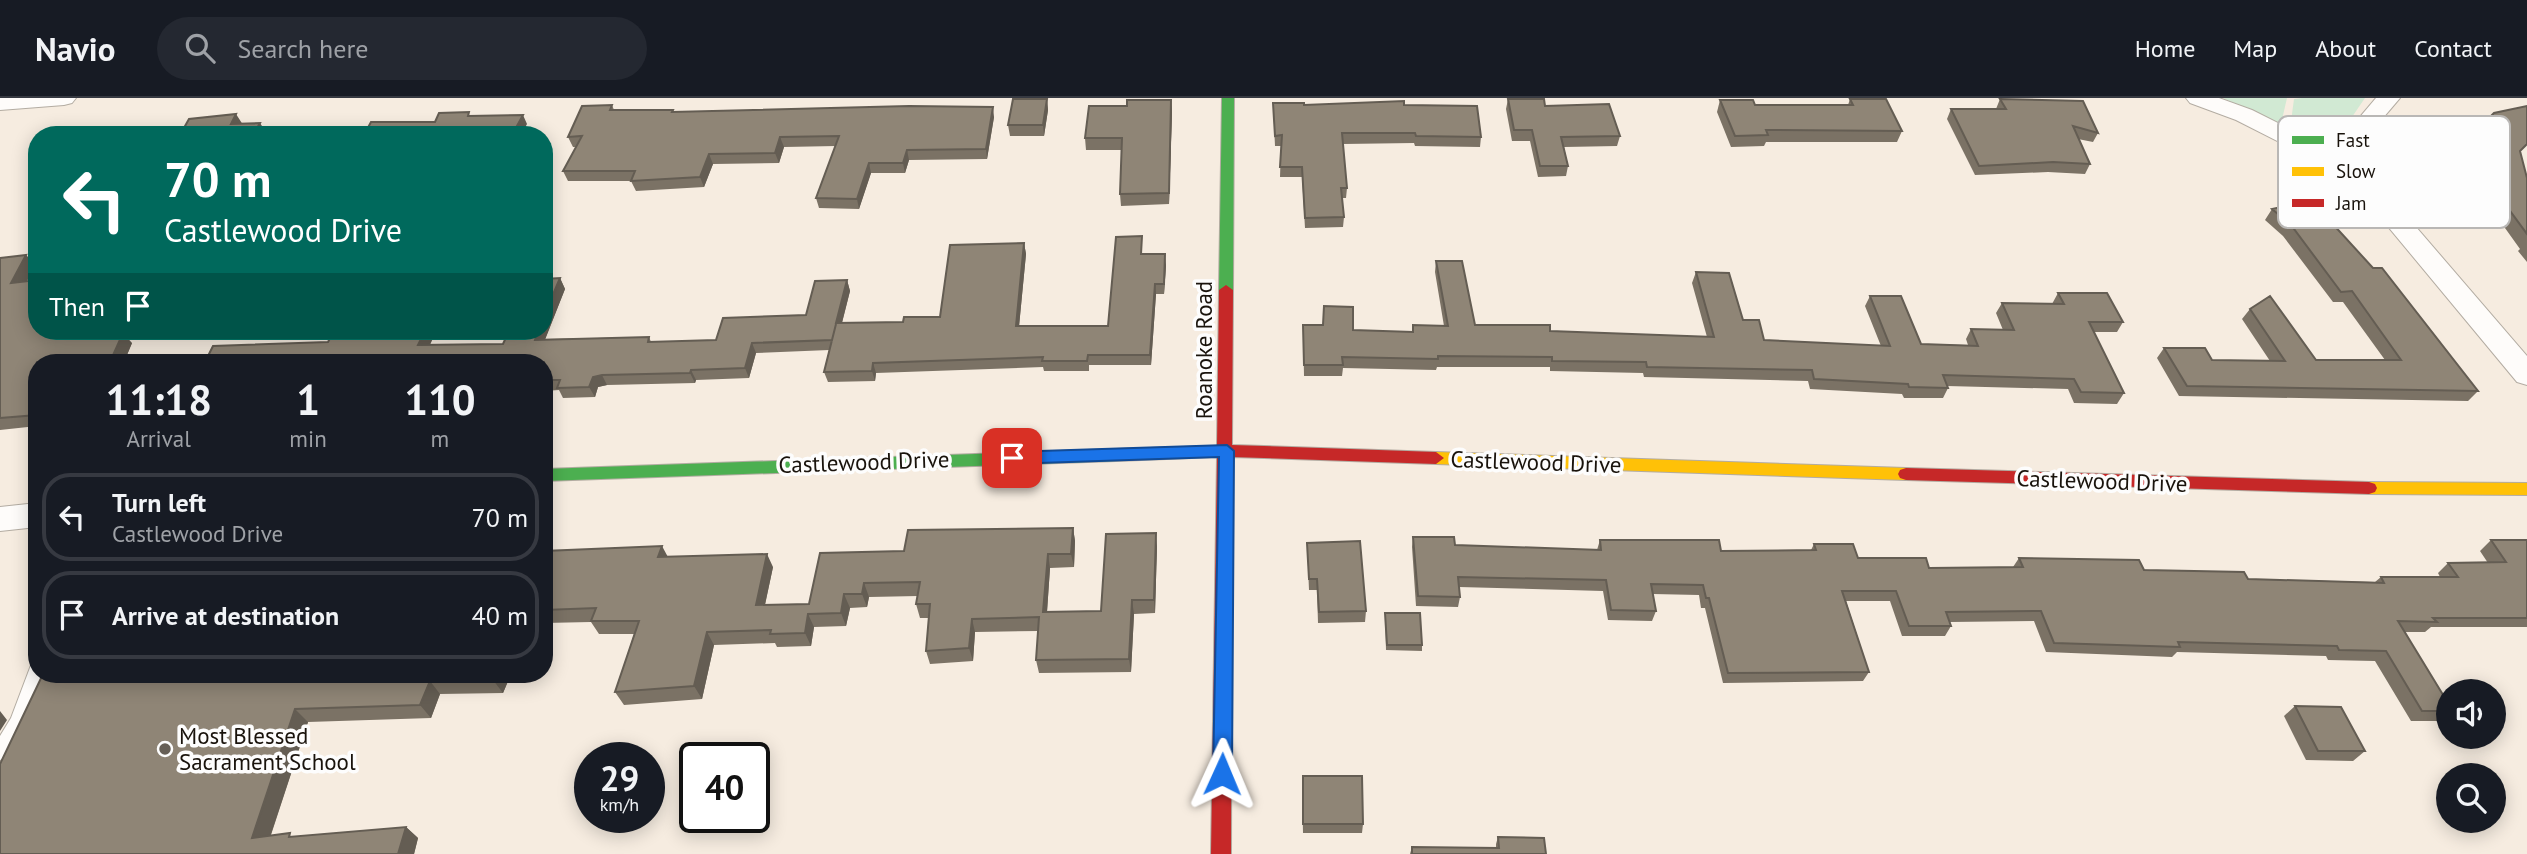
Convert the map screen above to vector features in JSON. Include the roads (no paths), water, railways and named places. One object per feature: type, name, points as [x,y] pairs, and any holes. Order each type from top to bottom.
[{"type":"street","points":[[0,103],[64,98]]},
{"type":"street","name":"Roanoke Road","points":[[1221,854],[1227,451],[1228,98]]},
{"type":"street","points":[[2198,98],[2244,115],[2278,132]]},
{"type":"street","points":[[2373,116],[2388,98]]},
{"type":"street","points":[[2403,228],[2527,375]]},
{"type":"street","name":"Castlewood Drive","points":[[553,475],[1227,451],[2288,487],[2527,489]]},
{"type":"street","points":[[0,519],[28,515]]},
{"type":"lane","points":[[0,752],[19,722],[32,683]]},
{"type":"place","name":"Most Blessed Sacrament School","points":[[165,749]]}]
